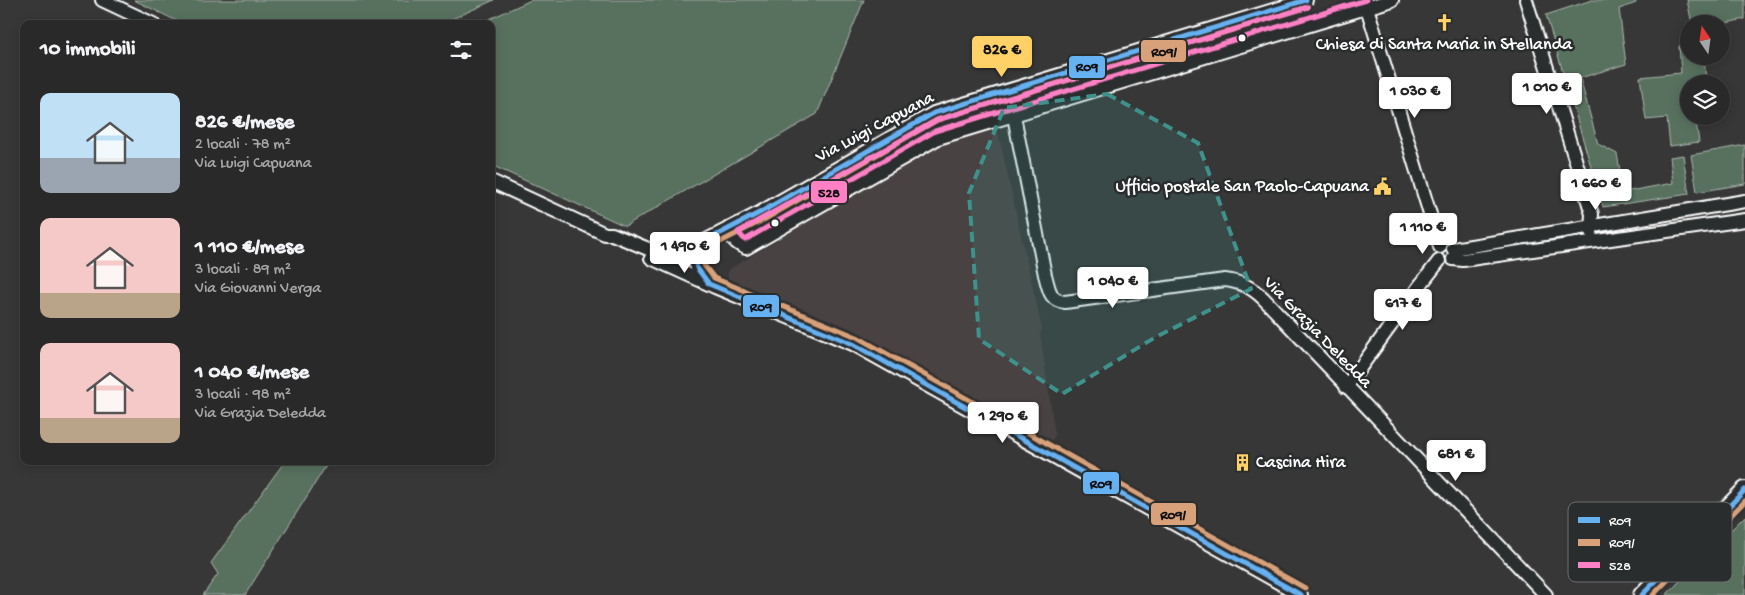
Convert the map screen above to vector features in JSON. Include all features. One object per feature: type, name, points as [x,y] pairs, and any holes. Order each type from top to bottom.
[{"type":"street","points":[[102,0],[144,20]]},
{"type":"street","name":"Via Luigi Capuana","points":[[605,234],[612,234],[664,256],[676,256],[761,212],[934,113],[1306,0]]},
{"type":"street","points":[[729,228],[734,241],[739,246],[746,248],[938,138],[1014,116],[1366,4],[1392,0]]},
{"type":"street","points":[[1526,0],[1592,214],[1590,241]]},
{"type":"street","points":[[1366,4],[1449,252],[1463,260],[1745,220]]},
{"type":"street","name":"Via Grazia Deledda","points":[[1014,116],[1045,275],[1054,300],[1065,302],[1225,280],[1235,281],[1254,290],[1546,595]]},
{"type":"street","points":[[495,183],[605,234],[609,240],[853,344],[1301,595]]},
{"type":"street","points":[[1346,387],[1439,261],[1436,254],[1745,201]]},
{"type":"street","points":[[692,248],[700,274],[709,284]]},
{"type":"street","points":[[1732,503],[1745,490]]},
{"type":"street","points":[[1642,595],[1655,582]]},
{"type":"highlighted area","points":[[1107,94],[1198,143],[1251,289],[1154,338],[1062,394],[979,339],[969,193],[1004,108]]},
{"type":"shaded area","points":[[997,128],[1042,329],[1040,334],[1055,435],[1052,440],[857,331],[728,278],[728,270],[944,141]]},
{"type":"green space","points":[[134,0],[494,0],[450,20],[175,20]]},
{"type":"green space","points":[[531,0],[864,0],[817,114],[625,226],[495,167],[495,20],[488,20]]},
{"type":"green space","points":[[1592,0],[1635,0],[1636,3],[1619,9],[1626,64],[1580,78],[1598,144],[1617,154],[1624,192],[1673,183],[1670,157],[1683,155],[1689,194],[1603,207],[1546,15]]},
{"type":"green space","points":[[1687,0],[1745,0],[1745,19],[1730,22],[1730,15],[1690,15]]},
{"type":"green space","points":[[1680,65],[1705,65],[1706,75],[1680,75],[1680,125],[1696,125],[1699,142],[1670,146],[1667,118],[1646,120],[1640,77],[1681,73]]},
{"type":"green space","points":[[1745,145],[1745,184],[1697,192],[1691,155]]},
{"type":"green space","points":[[282,465],[326,465],[245,595],[203,595],[218,574],[211,563]]},
{"type":"green space","points":[[1745,516],[1745,595],[1666,595],[1679,582],[1732,582],[1732,529]]},
{"type":"transit line","name":"R09","points":[[1301,595],[853,344],[709,284],[697,268],[692,248],[761,212],[934,113],[1306,0]]},
{"type":"transit line","name":"528","points":[[1308,7],[937,120],[738,232],[745,240],[935,131],[1366,0]]},
{"type":"transit line","name":"R09/","points":[[1305,588],[857,337],[714,278],[704,265],[701,252],[765,219],[937,120],[1308,7]]},
{"type":"transit line","name":"R09","points":[[1732,503],[1745,490]]},
{"type":"transit line","name":"R09/","points":[[1732,514],[1745,501]]},
{"type":"transit line","name":"R09","points":[[1642,595],[1655,582]]},
{"type":"transit line","name":"R09/","points":[[1653,595],[1666,582]]},
{"type":"place","name":"Chiesa di Santa Maria in Stellanda","points":[[1444,22]]},
{"type":"place","name":"Ufficio postale San Paolo-Capuana","points":[[1383,187]]},
{"type":"place","name":"Cascina Hira","points":[[1242,463]]}]
